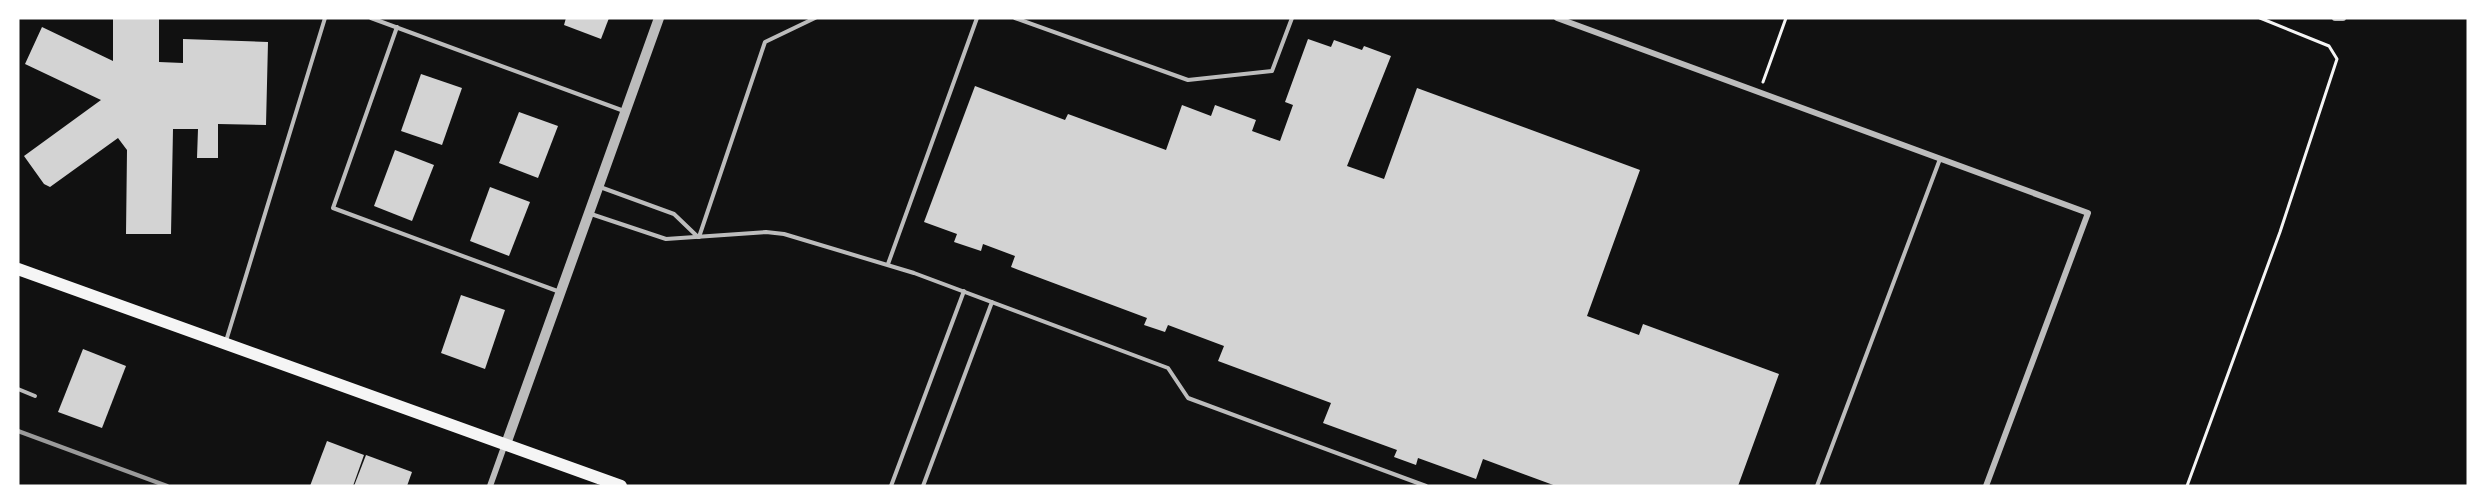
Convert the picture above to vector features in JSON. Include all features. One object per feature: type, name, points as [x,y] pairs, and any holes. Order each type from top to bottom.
[{"type":"main road","points":[[18,268],[225,345],[621,486]]},
{"type":"street","points":[[490,486],[659,18]]},
{"type":"street","points":[[1557,18],[2088,213],[1986,486]]},
{"type":"lane","points":[[225,345],[325,18]]},
{"type":"lane","points":[[371,18],[625,112]]},
{"type":"lane","points":[[699,237],[765,42],[815,18]]},
{"type":"lane","points":[[888,264],[977,18]]},
{"type":"lane","points":[[1015,18],[1188,80],[1272,71],[1292,18]]},
{"type":"lane","points":[[397,27],[333,208],[560,292]]},
{"type":"lane","points":[[1817,486],[1940,159]]},
{"type":"lane","points":[[597,186],[674,214],[699,237]]},
{"type":"lane","points":[[588,213],[661,238],[766,232],[784,234],[888,264],[1168,368],[1188,398],[1426,486]]},
{"type":"lane","points":[[891,486],[964,291]]},
{"type":"lane","points":[[923,486],[992,302]]},
{"type":"lane","points":[[18,389],[35,396]]},
{"type":"path","points":[[1759,93],[1786,18]]},
{"type":"path","points":[[2189,486],[2280,232],[2337,59],[2330,46],[2260,18]]},
{"type":"building","points":[[113,18],[159,18],[159,62],[183,63],[183,39],[268,42],[266,125],[218,124],[218,158],[197,158],[198,129],[173,129],[171,234],[126,234],[127,150],[118,138],[50,187],[44,184],[24,156],[101,100],[25,64],[42,27],[113,61]]},
{"type":"building","points":[[566,18],[609,18],[601,39],[564,25]]},
{"type":"building","points":[[1308,39],[1331,47],[1334,40],[1362,50],[1364,46],[1391,56],[1347,166],[1384,179],[1417,88],[1640,170],[1587,316],[1639,335],[1643,324],[1779,374],[1738,486],[1556,486],[1483,459],[1476,479],[1418,458],[1416,465],[1394,457],[1397,450],[1323,423],[1331,403],[1218,361],[1224,346],[1168,325],[1165,332],[1144,325],[1147,318],[1011,267],[1015,256],[983,244],[981,251],[954,242],[957,234],[924,222],[975,86],[1065,120],[1068,114],[1166,150],[1182,105],[1211,116],[1215,105],[1256,120],[1252,131],[1280,141],[1293,105],[1285,102]]},
{"type":"building","points":[[421,74],[462,88],[442,145],[401,131]]},
{"type":"building","points":[[519,112],[558,126],[538,178],[499,163]]},
{"type":"building","points":[[395,150],[434,165],[412,221],[374,206]]},
{"type":"building","points":[[490,187],[530,202],[509,256],[470,241]]},
{"type":"building","points":[[461,295],[505,310],[485,369],[441,353]]},
{"type":"building","points":[[83,349],[126,366],[102,428],[58,412]]},
{"type":"building","points":[[327,441],[364,455],[353,486],[310,486]]},
{"type":"building","points":[[366,455],[412,472],[407,486],[354,486]]},
{"type":"railway","points":[[18,431],[167,486]]}]
